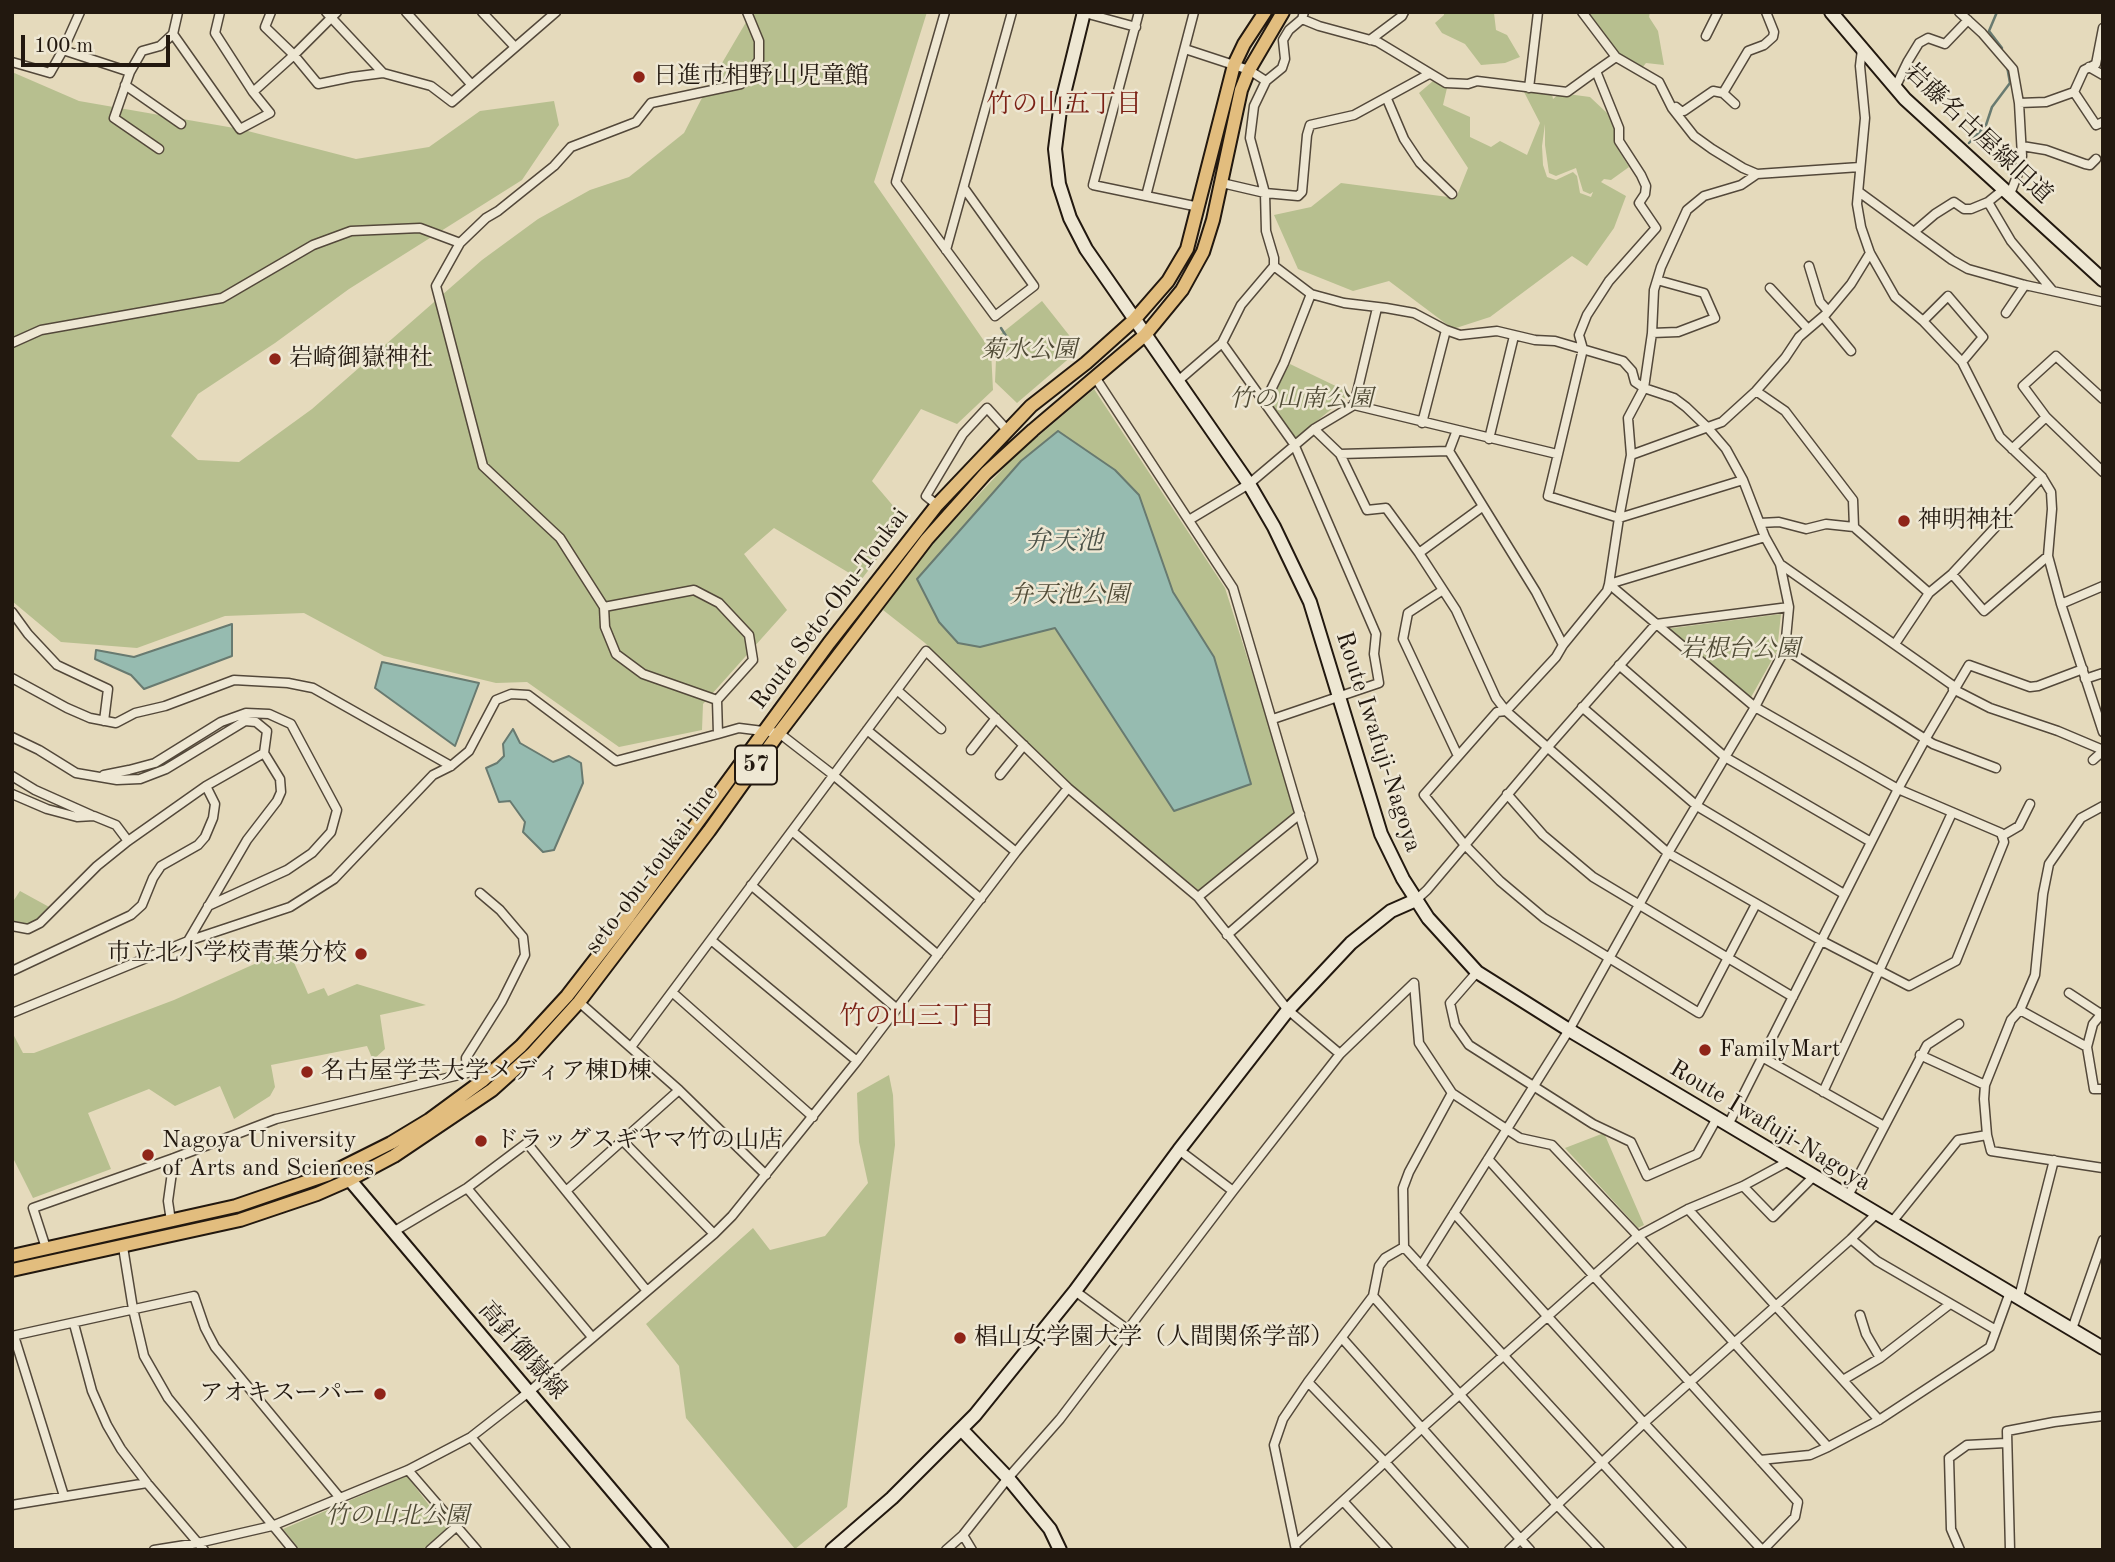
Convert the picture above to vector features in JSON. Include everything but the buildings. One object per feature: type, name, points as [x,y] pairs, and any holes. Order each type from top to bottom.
[{"type":"main road","name":"Route Seto-Obu-Toukai","points":[[12,1256],[236,1206],[329,1174],[391,1143],[429,1120],[493,1072],[521,1046],[567,996],[629,916],[829,643],[937,505],[1006,430],[1134,320],[1168,281],[1187,249],[1234,65],[1265,12]]},
{"type":"main road","name":"seto-obu-toukai line","points":[[12,1270],[240,1220],[317,1194],[394,1156],[492,1090],[532,1054],[579,1002],[927,539],[986,473],[1145,335],[1182,290],[1203,252],[1213,220],[1241,90],[1249,70],[1283,12]]},
{"type":"street","points":[[12,62],[50,73],[80,12]]},
{"type":"street","points":[[159,149],[114,118],[130,72],[142,51],[160,46],[173,34],[178,12]]},
{"type":"street","points":[[173,34],[240,129],[270,113],[253,92],[215,33],[220,12]]},
{"type":"street","points":[[271,12],[265,27],[294,55],[318,84],[383,73],[430,86],[452,102],[556,12]]},
{"type":"street","points":[[406,12],[471,84]]},
{"type":"street","points":[[482,12],[515,47]]},
{"type":"street","points":[[717,699],[643,674],[616,654],[605,627],[604,607],[560,538],[483,466],[436,286],[460,243],[486,218],[554,166],[571,147],[636,121],[651,103],[741,84],[759,60],[759,41],[747,12]]},
{"type":"street","points":[[945,12],[896,182],[995,316],[1034,286],[964,188]]},
{"type":"street","points":[[946,250],[1012,12]]},
{"type":"street","points":[[1083,12],[1136,27]]},
{"type":"street","name":"Route Iwafuji-Nagoya","points":[[1083,12],[1060,110],[1055,149],[1059,184],[1070,218],[1086,249],[1249,484],[1299,576],[1310,602],[1381,834],[1416,900],[1447,940],[1477,972],[1569,1030],[2103,1348]]},
{"type":"street","points":[[1139,12],[1093,185],[1199,207]]},
{"type":"street","points":[[1146,195],[1194,12]]},
{"type":"street","points":[[1370,40],[1404,12]]},
{"type":"street","points":[[1530,88],[1538,12]]},
{"type":"street","points":[[1582,12],[1616,57],[1659,82],[1672,108],[1694,135],[1743,168],[1757,174],[1860,167]]},
{"type":"street","points":[[1706,36],[1718,12]]},
{"type":"street","points":[[1723,93],[1748,51],[1764,45],[1773,37],[1774,32],[1766,12]]},
{"type":"street","name":"岩藤名古屋線旧道","points":[[1831,12],[1905,99],[2103,280]]},
{"type":"street","points":[[1914,232],[1934,214],[1954,202],[1966,209],[1988,202],[2007,191],[2019,171],[2022,146],[2013,69],[1982,33],[1959,12]]},
{"type":"street","points":[[253,92],[294,55],[332,14],[383,73]]},
{"type":"street","points":[[1178,381],[1222,343],[1241,304],[1274,266],[1266,231],[1265,193],[1250,138],[1254,106],[1266,81],[1282,68],[1285,59],[1283,40],[1303,16],[1319,26],[1370,40],[1394,50],[1446,83],[1468,84],[1477,81],[1567,92],[1616,57]]},
{"type":"street","points":[[1895,88],[1919,43],[1928,38],[1945,44],[1968,20]]},
{"type":"street","points":[[2019,103],[2046,102],[2074,92],[2084,70],[2096,64],[2103,28]]},
{"type":"street","points":[[1185,49],[1249,70],[1266,81]]},
{"type":"street","points":[[1862,49],[1860,66],[1865,118],[1857,204],[1861,227],[1871,253],[1895,297],[1923,321],[1962,362],[2000,436],[2042,477],[2051,492],[2048,556],[2103,732]]},
{"type":"street","points":[[63,50],[130,72]]},
{"type":"street","points":[[2089,67],[2103,75]]},
{"type":"street","points":[[1596,71],[1619,128],[1619,141],[1646,186],[1645,194],[1639,203],[1656,228],[1609,281],[1593,304],[1580,335],[1583,349],[1548,496],[1619,518],[1743,480]]},
{"type":"street","points":[[1222,183],[1265,193],[1298,196],[1301,192],[1310,125],[1354,115],[1429,74]]},
{"type":"street","points":[[125,85],[181,124]]},
{"type":"street","points":[[1672,108],[1677,106],[1684,111],[1716,90],[1735,104]]},
{"type":"street","points":[[2074,92],[2096,125],[2103,122]]},
{"type":"street","points":[[1387,99],[1404,139],[1420,163],[1452,194]]},
{"type":"street","points":[[2022,146],[2046,150],[2090,165],[2096,159]]},
{"type":"street","points":[[1756,904],[1699,1013],[1544,918],[1500,881],[1464,844],[1424,795],[1497,712],[1506,711],[1556,657],[1608,591],[1631,455],[1628,418],[1644,388],[1657,280],[1687,210],[1704,196],[1741,185],[1757,174]]},
{"type":"street","points":[[1859,192],[1968,269],[2103,302]]},
{"type":"street","points":[[1988,202],[2011,241],[2053,291]]},
{"type":"street","points":[[12,343],[41,330],[222,298],[313,245],[351,231],[420,229],[460,243]]},
{"type":"street","points":[[1631,455],[1722,422],[1756,391],[1785,358],[1799,337],[1825,314],[1851,284],[1871,253]]},
{"type":"street","points":[[1274,266],[1311,294],[1344,303],[1414,313],[1460,335],[1497,331],[1535,340],[1555,341],[1623,361],[1632,371],[1635,382],[1644,388],[1674,398],[1708,428],[1726,449],[1743,480],[1765,537],[1780,564],[1789,607],[1785,649],[1755,708],[1668,853],[1569,1030],[1421,1266]]},
{"type":"street","points":[[1809,266],[1825,314],[1851,351]]},
{"type":"street","points":[[1652,333],[1678,332],[1715,318],[1704,293],[1657,280]]},
{"type":"street","points":[[2006,313],[2025,285]]},
{"type":"street","points":[[1770,288],[1808,329]]},
{"type":"street","points":[[1265,402],[1284,363],[1311,294]]},
{"type":"street","points":[[1923,321],[1948,296],[1983,337],[1962,362]]},
{"type":"street","points":[[1189,520],[1249,484],[1294,444],[1354,405],[1377,308]]},
{"type":"street","points":[[1422,423],[1446,330]]},
{"type":"street","points":[[1489,439],[1514,336]]},
{"type":"street","points":[[1222,343],[1294,444],[1376,634],[1374,654],[1379,683],[1273,719]]},
{"type":"street","points":[[2103,399],[2056,356],[2023,386],[2046,417],[2103,472]]},
{"type":"street","points":[[1096,377],[1233,588],[1313,860],[1227,935]]},
{"type":"street","points":[[1756,391],[1785,411],[1853,500],[1854,527]]},
{"type":"street","points":[[1354,405],[1557,454]]},
{"type":"street","points":[[937,505],[926,496],[963,434],[987,408],[1006,430]]},
{"type":"street","points":[[2012,449],[2046,417]]},
{"type":"street","points":[[1314,429],[1340,454],[1367,510],[1386,508],[1419,553],[1456,610],[1496,698],[1506,711],[1668,853],[1821,940],[1909,986],[1956,961],[2004,842],[2001,833],[1898,789],[1755,708],[1609,584]]},
{"type":"street","points":[[1449,451],[1457,430]]},
{"type":"street","points":[[1340,454],[1449,451]]},
{"type":"street","points":[[1449,451],[1536,592],[1563,645]]},
{"type":"street","points":[[1895,644],[1929,593],[1952,574],[2042,477]]},
{"type":"street","points":[[1419,553],[1482,507]]},
{"type":"street","points":[[1760,523],[1779,522],[1806,529],[1826,524],[1854,527],[1929,593]]},
{"type":"street","points":[[1609,584],[1765,537]]},
{"type":"street","points":[[1952,574],[1984,611],[2048,556]]},
{"type":"street","points":[[1780,564],[1954,688],[1990,708],[2058,731],[2103,751],[2093,760]]},
{"type":"street","points":[[2061,604],[2103,586]]},
{"type":"street","points":[[604,607],[694,590],[719,603],[748,635],[753,660],[717,699],[718,734]]},
{"type":"street","points":[[1443,590],[1408,613],[1404,639],[1458,756]]},
{"type":"street","points":[[832,1550],[892,1498],[962,1430],[1075,1291],[1179,1150],[1289,1010],[1351,943],[1391,911],[1416,900],[1427,890],[1582,707],[1657,624],[1789,607]]},
{"type":"street","points":[[12,612],[57,665],[108,690],[104,721]]},
{"type":"street","points":[[1785,649],[1933,744],[1996,768]]},
{"type":"street","points":[[631,1047],[926,651],[1068,788],[1198,897],[1289,1010],[1340,1054]]},
{"type":"street","points":[[1619,665],[1725,757],[1871,842]]},
{"type":"street","points":[[1477,972],[1450,1003],[1455,1025],[1469,1045],[1593,1124],[1631,1142],[1647,1175],[1697,1154],[1722,1121],[1762,1057],[1898,789],[1969,665],[2030,687],[2038,687],[2083,669]]},
{"type":"street","points":[[2085,679],[2103,673]]},
{"type":"street","points":[[12,678],[90,718],[116,723],[135,713],[165,706],[234,680],[288,683],[313,688],[451,766]]},
{"type":"street","points":[[897,690],[942,729]]},
{"type":"street","points":[[12,1013],[188,941],[290,907],[334,879],[433,775],[451,766],[469,751],[496,700],[511,694],[528,695],[616,761],[739,728],[779,733],[981,899]]},
{"type":"street","points":[[1582,707],[1697,806],[1844,894]]},
{"type":"street","points":[[12,737],[76,773],[96,776],[155,763],[221,722],[246,713],[269,714],[290,724],[338,810],[331,832],[312,853],[287,870],[208,906]]},
{"type":"street","points":[[971,750],[996,718]]},
{"type":"street","points":[[76,773],[117,779],[140,779],[166,769],[245,721],[256,722],[267,731],[264,753],[280,779],[281,792],[247,840],[188,941]]},
{"type":"street","points":[[867,730],[1016,852]]},
{"type":"street","points":[[1000,775],[1024,746]]},
{"type":"street","points":[[12,926],[28,929],[40,923],[97,866],[128,841],[206,786],[264,753]]},
{"type":"street","points":[[12,776],[34,790],[116,825],[128,841]]},
{"type":"street","points":[[12,971],[131,915],[142,905],[161,866],[198,845],[205,837],[213,818],[215,804],[206,786]]},
{"type":"street","points":[[154,1550],[201,1546],[272,1526],[408,1470],[471,1437],[530,1391],[732,1216],[857,1061],[1068,788]]},
{"type":"street","points":[[12,794],[47,809],[77,817],[94,816]]},
{"type":"street","points":[[1507,794],[1543,835],[1593,877],[1793,997]]},
{"type":"street","points":[[2003,836],[2019,826],[2030,804]]},
{"type":"street","points":[[2103,806],[2081,818],[2049,864],[2043,894],[2035,975],[2020,1010],[2011,1020],[1985,1085],[1984,1098],[1991,1151],[2103,1168]]},
{"type":"street","points":[[1823,1092],[1952,813]]},
{"type":"street","points":[[1198,897],[1300,814]]},
{"type":"street","points":[[792,831],[938,955]]},
{"type":"street","points":[[751,885],[896,1008]]},
{"type":"street","points":[[467,1073],[466,1058],[502,1001],[525,955],[523,937],[500,910],[480,893]]},
{"type":"street","points":[[711,940],[857,1061]]},
{"type":"street","points":[[946,1550],[963,1535],[1060,1419],[1340,1054],[1414,983],[1419,1043],[1452,1093],[1520,1138],[1552,1145],[1828,1447]]},
{"type":"street","points":[[672,992],[813,1117]]},
{"type":"street","points":[[2069,993],[2102,1013],[2093,1024],[2087,1047],[2094,1089],[2103,1089]]},
{"type":"street","points":[[579,1002],[679,1090],[766,1175]]},
{"type":"street","points":[[2020,1010],[2087,1047]]},
{"type":"street","points":[[1848,1196],[1920,1055],[1927,1045],[1959,1024]]},
{"type":"street","points":[[1920,1055],[1985,1085]]},
{"type":"street","points":[[1762,1057],[1884,1126]]},
{"type":"street","points":[[46,1248],[33,1208],[276,1119],[484,1069],[493,1072]]},
{"type":"street","points":[[566,1191],[679,1090]]},
{"type":"street","points":[[1452,1093],[1403,1188],[1404,1247],[1682,1550]]},
{"type":"street","points":[[1892,1222],[1958,1140],[1987,1135]]},
{"type":"street","points":[[622,1140],[714,1234]]},
{"type":"street","points":[[393,1232],[467,1188],[527,1143],[647,1290]]},
{"type":"street","points":[[1179,1150],[1233,1191]]},
{"type":"street","points":[[171,1221],[168,1201],[174,1158]]},
{"type":"street","points":[[1454,1213],[1762,1550],[1795,1517],[1798,1502],[1488,1159]]},
{"type":"street","points":[[1760,1460],[1810,1455],[1828,1447],[1878,1420],[1990,1347],[2014,1295],[2054,1160]]},
{"type":"street","points":[[1296,1547],[1422,1428],[1638,1236],[1789,1161]]},
{"type":"street","name":"高針御嶽線","points":[[341,1168],[662,1550]]},
{"type":"street","points":[[1743,1186],[1773,1217],[1814,1176]]},
{"type":"street","points":[[467,1188],[592,1337]]},
{"type":"street","points":[[1688,1209],[1878,1420]]},
{"type":"street","points":[[1509,1550],[1644,1423],[1877,1214]]},
{"type":"street","points":[[1851,1239],[1877,1261],[1996,1330]]},
{"type":"street","points":[[2072,1329],[2103,1240]]},
{"type":"street","points":[[122,1247],[144,1356],[168,1398],[293,1550]]},
{"type":"street","points":[[1296,1547],[1274,1445],[1283,1419],[1373,1296],[1379,1266],[1385,1258],[1404,1247]]},
{"type":"street","points":[[1075,1291],[1128,1330]]},
{"type":"street","points":[[64,1496],[13,1336],[194,1296],[215,1347],[340,1498]]},
{"type":"street","points":[[1373,1296],[1600,1550]]},
{"type":"street","points":[[1843,1380],[1880,1358],[1950,1304]]},
{"type":"street","points":[[1860,1315],[1866,1334],[1880,1358]]},
{"type":"street","points":[[74,1324],[92,1391],[107,1425],[121,1449],[147,1483],[201,1546]]},
{"type":"street","points":[[1342,1338],[1530,1550]]},
{"type":"street","points":[[1308,1382],[1464,1550]]},
{"type":"street","points":[[2010,1550],[2007,1431],[2103,1416]]},
{"type":"street","points":[[962,1430],[1008,1478],[1050,1529],[1060,1550]]},
{"type":"street","points":[[471,1437],[566,1550]]},
{"type":"street","points":[[1960,1550],[1951,1529],[1949,1458],[1967,1445],[2006,1443]]},
{"type":"street","points":[[408,1470],[477,1550]]},
{"type":"street","points":[[12,1505],[147,1483]]},
{"type":"street","points":[[1343,1501],[1388,1550]]},
{"type":"street","points":[[430,1550],[457,1526]]},
{"type":"street","points":[[963,1535],[972,1550]]},
{"type":"green space","points":[[752,12],[927,12],[874,182],[991,351],[993,390],[957,424],[921,409],[872,481],[906,521],[861,580],[774,528],[744,554],[787,610],[703,704],[702,730],[619,747],[527,682],[496,683],[384,656],[304,613],[225,616],[137,648],[61,642],[12,601],[12,72],[79,101],[240,129],[356,159],[429,147],[480,111],[554,101],[559,125],[522,180],[349,289],[198,394],[171,436],[198,460],[239,462],[312,409],[482,260],[538,219],[590,190],[629,177],[684,133]]},
{"type":"green space","points":[[1444,12],[1494,13],[1496,30],[1507,35],[1520,57],[1505,63],[1481,65],[1465,44],[1442,33],[1435,23]]},
{"type":"green space","points":[[1586,12],[1650,12],[1649,17],[1658,31],[1664,65],[1646,63],[1642,68],[1616,52]]},
{"type":"green space","points":[[1433,81],[1447,88],[1443,105],[1470,117],[1470,137],[1491,147],[1500,141],[1527,155],[1540,123],[1523,90],[1552,94],[1553,99],[1560,93],[1590,97],[1607,113],[1614,127],[1614,143],[1629,167],[1611,180],[1604,179],[1601,182],[1626,196],[1614,228],[1587,266],[1572,256],[1490,317],[1453,329],[1389,281],[1353,291],[1298,269],[1274,215],[1311,207],[1341,183],[1456,198],[1468,168],[1419,93]],"holes":[[[1545,124],[1549,173],[1556,176],[1576,168],[1583,191],[1590,194],[1593,192],[1591,197],[1580,193],[1577,176],[1573,172],[1556,180],[1547,177],[1542,146]]]},
{"type":"green space","name":"菊水公園","points":[[1042,301],[1080,349],[1017,403],[995,382],[997,337]]},
{"type":"green space","name":"竹の山南公園","points":[[1290,364],[1346,391],[1345,398],[1295,439],[1269,402]]},
{"type":"green space","name":"弁天池公園","points":[[1094,389],[1225,588],[1298,816],[1201,892],[1072,789],[925,643],[883,610],[927,549],[1017,454]]},
{"type":"green space","name":"岩根台公園","points":[[1781,614],[1777,651],[1750,699],[1665,629]]},
{"type":"green space","points":[[20,891],[51,908],[28,927],[12,922],[12,903]]},
{"type":"green space","points":[[288,949],[308,994],[324,988],[328,996],[357,984],[426,1005],[380,1015],[385,1049],[373,1060],[367,1046],[271,1065],[275,1087],[270,1096],[234,1119],[220,1086],[175,1106],[149,1089],[88,1113],[111,1169],[33,1198],[12,1156],[12,1032],[23,1053],[34,1053],[174,1000]]},
{"type":"green space","points":[[889,1075],[893,1095],[895,1145],[847,1507],[795,1549],[686,1418],[679,1366],[646,1324],[753,1228],[770,1250],[825,1236],[868,1183],[859,1142],[857,1093]]},
{"type":"green space","points":[[1604,1133],[1644,1225],[1638,1228],[1565,1148]]},
{"type":"green space","name":"竹の山北公園","points":[[407,1476],[447,1529],[422,1550],[300,1550],[283,1529]]},
{"type":"water","name":"弁天池","points":[[1058,431],[1115,470],[1139,495],[1173,592],[1214,657],[1251,784],[1174,811],[1055,628],[980,647],[958,643],[939,622],[917,579],[1021,461]]},
{"type":"water","points":[[232,624],[232,656],[144,689],[131,675],[95,659],[96,650],[134,657]]},
{"type":"water","points":[[382,662],[479,683],[455,746],[375,688]]},
{"type":"water","points":[[513,729],[520,743],[553,762],[569,756],[581,763],[583,783],[554,850],[543,852],[523,832],[525,822],[510,801],[499,802],[486,768],[504,756],[503,744]]},
{"type":"waterway","points":[[1997,12],[1989,31],[2002,48]]},
{"type":"waterway","points":[[1969,143],[1986,125],[1992,107],[2010,83],[2007,66]]},
{"type":"waterway","points":[[1001,328],[1015,350]]},
{"type":"place","name":"日進市相野山児童館","points":[[639,77]]},
{"type":"place","name":"岩崎御嶽神社","points":[[275,359]]},
{"type":"place","name":"神明神社","points":[[1904,521]]},
{"type":"place","name":"市立北小学校青葉分校","points":[[361,954]]},
{"type":"place","name":"FamilyMart","points":[[1705,1050]]},
{"type":"place","name":"名古屋学芸大学メディア棟D棟","points":[[307,1072]]},
{"type":"place","name":"ドラッグスギヤマ竹の山店","points":[[481,1141]]},
{"type":"place","name":"Nagoya University of Arts and Sciences","points":[[148,1155]]},
{"type":"place","name":"椙山女学園大学（人間関係学部）","points":[[960,1338]]},
{"type":"place","name":"アオキスーパー","points":[[380,1394]]},
{"type":"district","name":"竹の山五丁目","points":[[1064,105]]},
{"type":"district","name":"竹の山三丁目","points":[[917,1017]]}]
